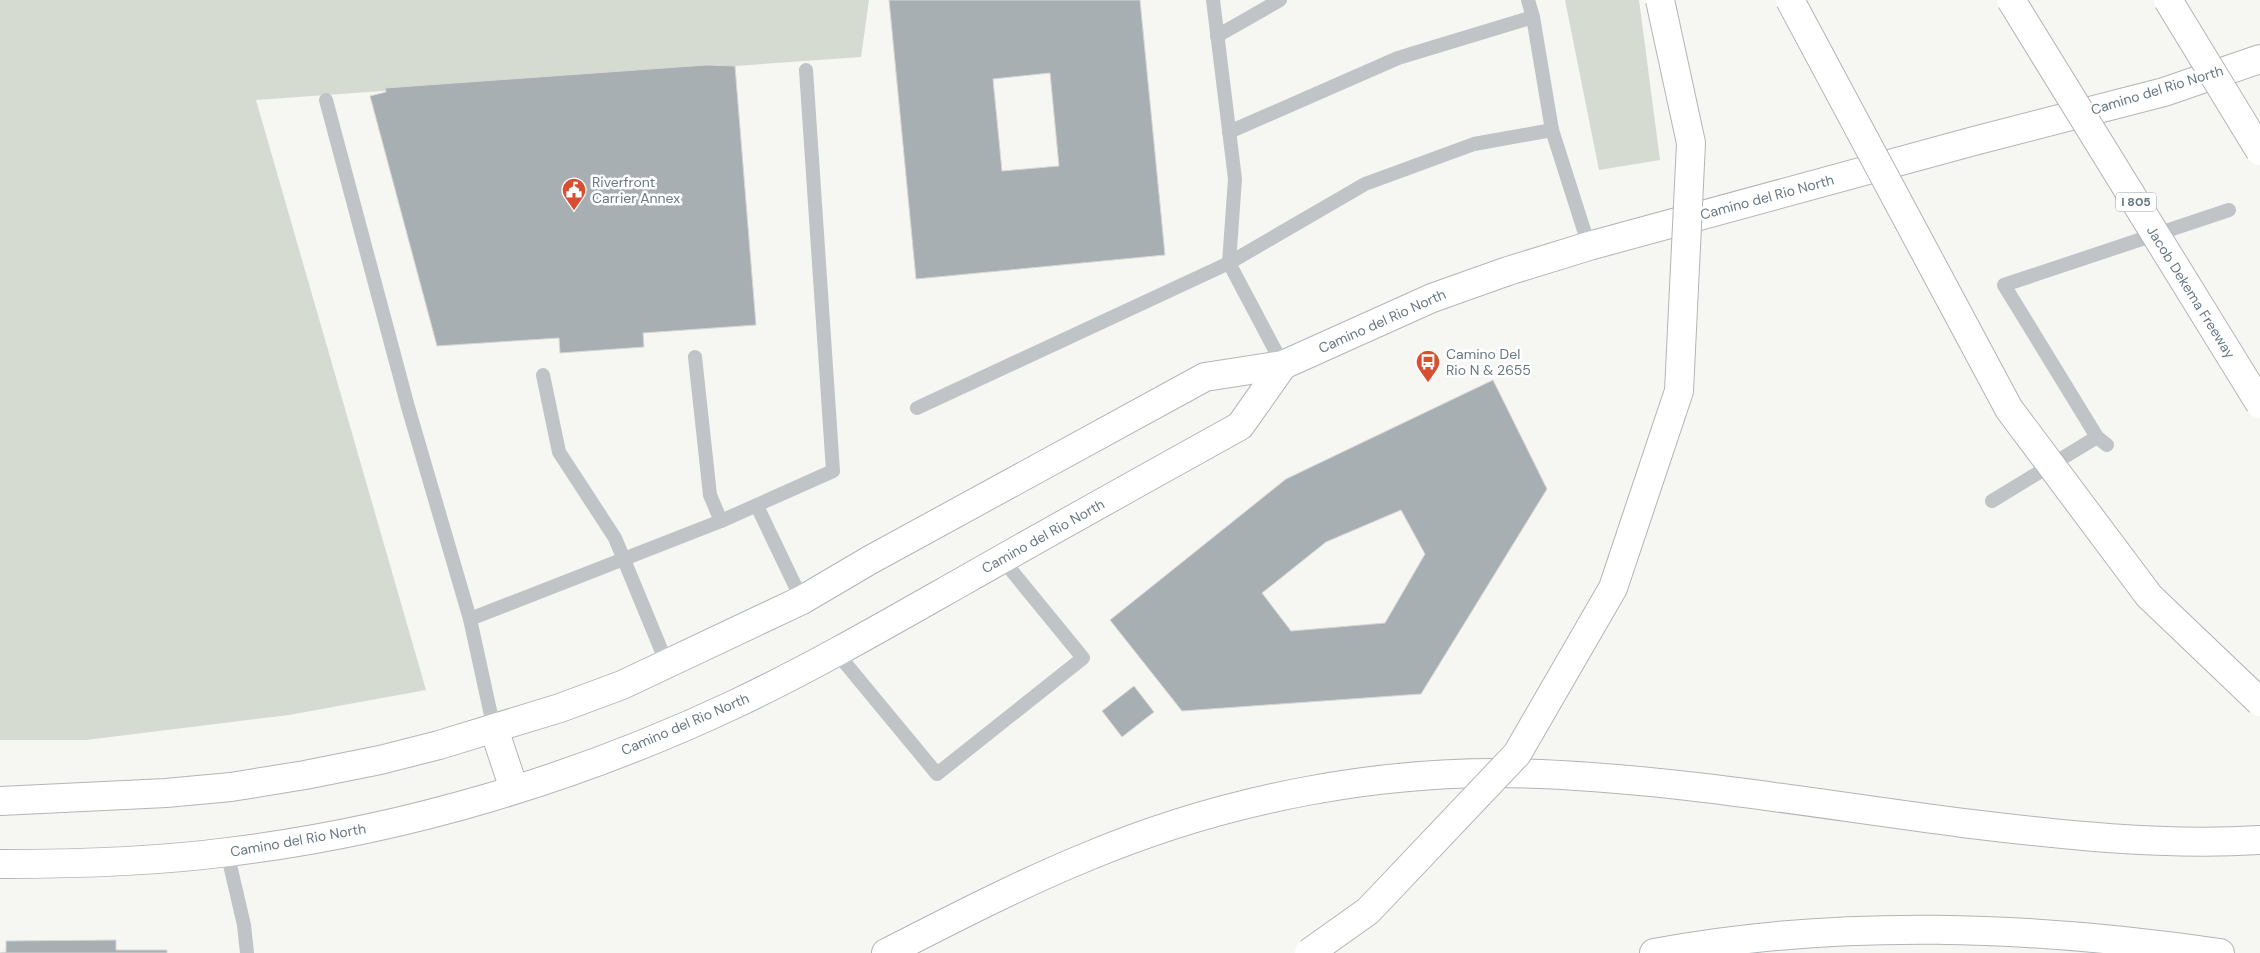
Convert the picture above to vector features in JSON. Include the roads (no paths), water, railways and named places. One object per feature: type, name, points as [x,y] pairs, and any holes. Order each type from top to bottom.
[{"type":"main road","points":[[1309,953],[1368,911],[1517,754],[1613,588],[1679,391],[1690,143],[1660,0]]},
{"type":"main road","points":[[1790,0],[2009,409],[2149,596],[2260,702]]},
{"type":"main road","name":"Jacob Dekema Freeway","points":[[2011,0],[2260,404]]},
{"type":"main road","points":[[2168,0],[2260,151]]},
{"type":"main road","name":"Camino del Rio North","points":[[0,802],[87,799],[231,787],[380,760],[494,729],[587,698],[667,664],[802,600],[870,560],[1205,377],[1284,365],[1432,298],[1508,271],[1589,246],[1964,143],[2164,92],[2260,59]]},
{"type":"main road","name":"Camino del Rio North","points":[[0,864],[53,864],[129,860],[227,852],[329,836],[464,805],[598,761],[735,704],[836,652],[1240,426],[1284,365]]},
{"type":"main road","points":[[494,729],[514,789]]},
{"type":"main road","points":[[886,953],[1014,888],[1143,835],[1208,814],[1277,797],[1406,778],[1466,774],[1538,774],[1613,779],[2024,831],[2106,838],[2201,842],[2260,840]]},
{"type":"main road","points":[[1654,953],[1765,937],[1864,931],[1963,929],[2129,940],[2220,953]]},
{"type":"lane","points":[[1213,0],[1235,179],[1229,263],[1284,365]]},
{"type":"lane","points":[[1217,36],[1280,0]]},
{"type":"lane","points":[[1528,0],[1533,16],[1552,130],[1589,246]]},
{"type":"lane","points":[[1229,132],[1398,58],[1533,16]]},
{"type":"lane","points":[[470,619],[721,521],[833,471],[806,70]]},
{"type":"lane","points":[[326,100],[408,407],[470,619],[494,729]]},
{"type":"lane","points":[[917,408],[1229,263],[1365,184],[1474,144],[1552,130]]},
{"type":"lane","points":[[1992,501],[2102,441],[2004,285],[2228,210]]},
{"type":"lane","points":[[695,357],[710,495],[721,521]]},
{"type":"lane","points":[[543,375],[559,452],[615,538],[667,664]]},
{"type":"lane","points":[[757,506],[802,600]]},
{"type":"lane","points":[[836,652],[937,774],[1084,658],[1002,559]]},
{"type":"lane","points":[[227,852],[244,925],[247,953]]},
{"type":"place","name":"Riverfront Carrier Annex","points":[[574,211]]},
{"type":"place","name":"Camino Del Rio N & 2655","points":[[1428,383]]}]
